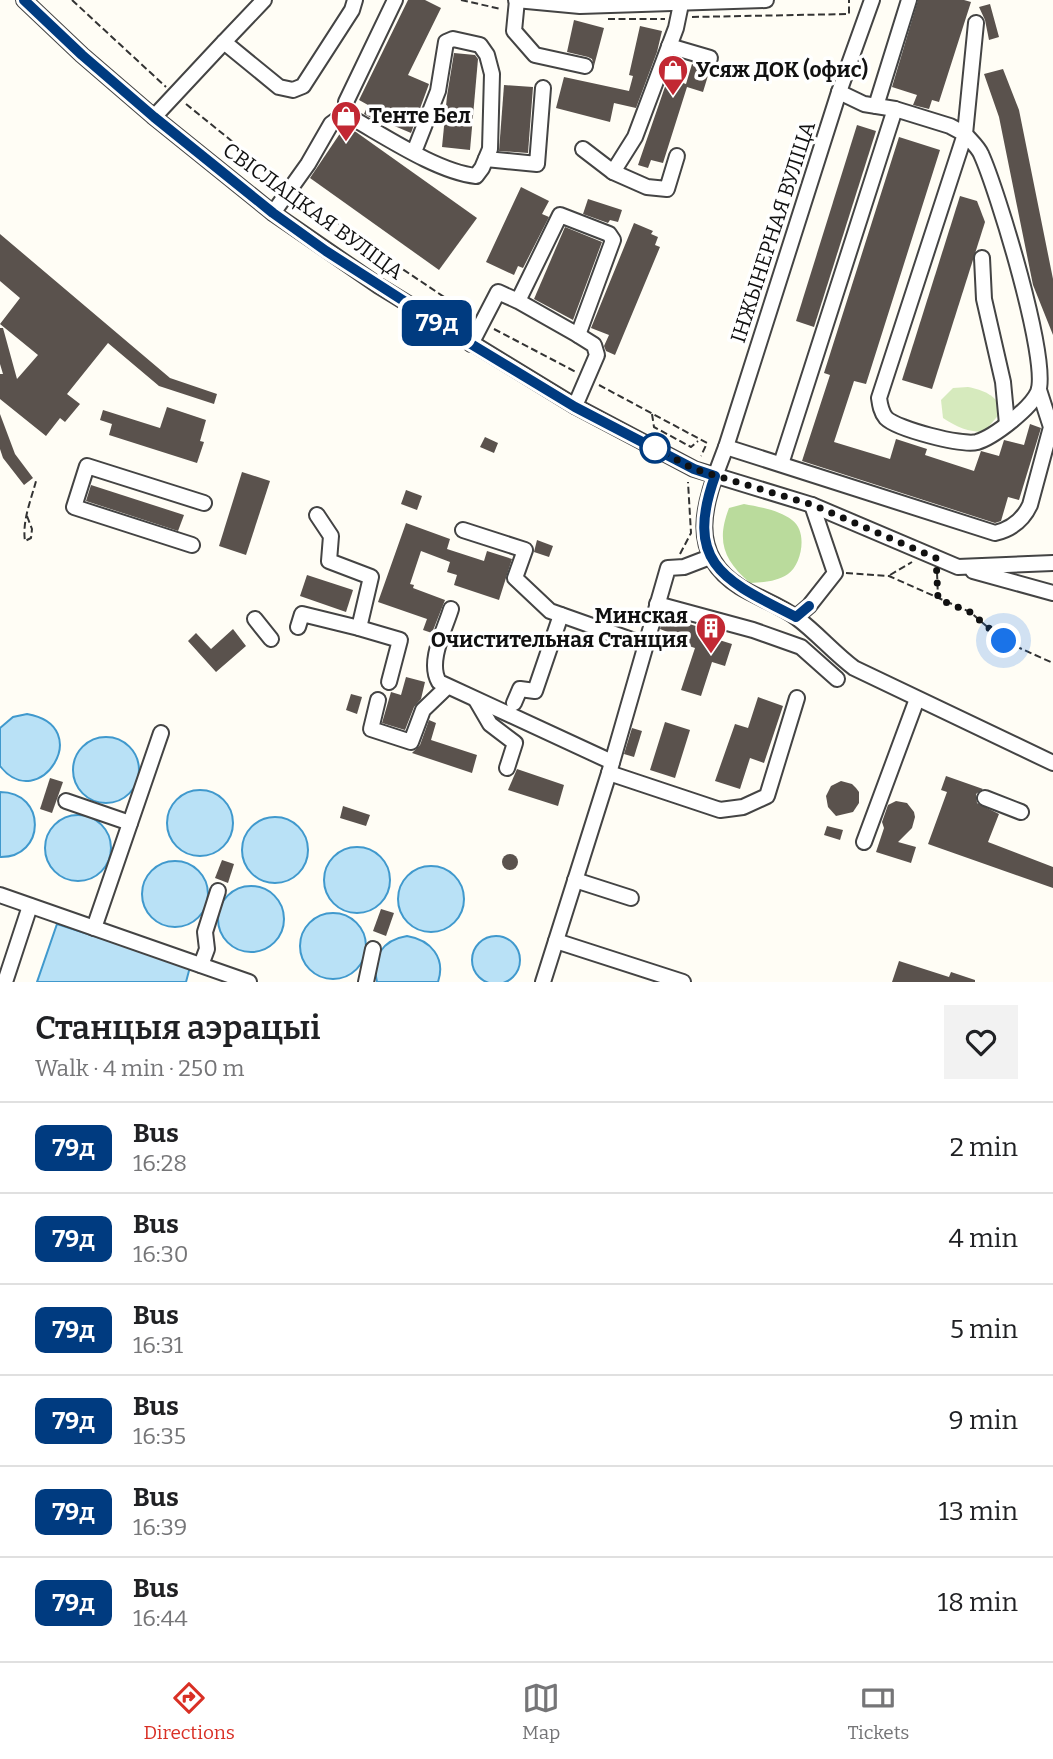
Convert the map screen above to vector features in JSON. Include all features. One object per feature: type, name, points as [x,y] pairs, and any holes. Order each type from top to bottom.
[{"type":"street","name":"СВІСЛАЦКАЯ ВУЛІЦА","points":[[24,0],[154,117],[273,213],[379,286],[575,407],[694,469],[813,505],[958,567],[1053,593]]},
{"type":"street","points":[[154,117],[264,0]]},
{"type":"street","points":[[224,43],[279,87],[293,90],[303,86],[352,10],[355,0]]},
{"type":"street","points":[[346,102],[395,0]]},
{"type":"street","points":[[585,66],[535,55],[514,31],[516,0],[580,6],[766,0]]},
{"type":"street","name":"ІНЖЫНЕРНАЯ ВУЛІЦА","points":[[710,557],[704,531],[705,505],[839,92],[872,0]]},
{"type":"street","points":[[876,106],[909,0]]},
{"type":"street","points":[[613,172],[635,137],[669,47],[681,4]]},
{"type":"street","points":[[976,23],[964,134],[879,398],[881,410],[886,418],[896,424],[960,444],[976,442],[1007,424],[1031,403],[1039,390]]},
{"type":"street","points":[[273,213],[331,124],[342,116],[352,118],[414,152],[462,174],[477,176],[490,149],[492,74],[487,55],[480,45],[453,39],[446,43],[438,91],[414,152]]},
{"type":"street","points":[[669,47],[709,58]]},
{"type":"street","points":[[486,159],[537,164],[543,88]]},
{"type":"street","points":[[726,447],[995,533],[1007,530],[1025,516],[1051,427],[1039,390],[1037,349],[1011,238],[980,151],[964,134],[950,125],[895,109],[864,104],[839,92]]},
{"type":"street","points":[[781,464],[895,109]]},
{"type":"street","points":[[583,149],[613,172],[647,187],[667,189],[677,156]]},
{"type":"street","points":[[518,301],[559,215],[609,234],[613,240],[612,246],[578,335]]},
{"type":"street","points":[[982,258],[984,299],[1003,382],[1007,424]]},
{"type":"street","points":[[471,344],[498,292],[578,335],[597,349],[597,355],[575,407]]},
{"type":"street","points":[[192,545],[74,507],[87,466],[204,503]]},
{"type":"street","points":[[796,617],[809,606],[835,573],[813,505]]},
{"type":"street","points":[[317,515],[331,536],[329,561],[370,577],[359,628]]},
{"type":"street","points":[[463,530],[525,550],[515,578],[550,611],[646,645]]},
{"type":"street","points":[[543,982],[610,768],[668,568],[676,569],[710,557],[716,567],[738,586],[796,617],[854,668],[1053,763]]},
{"type":"street","points":[[958,567],[1053,563]]},
{"type":"street","points":[[657,604],[753,630],[801,648],[837,679]]},
{"type":"street","points":[[451,609],[435,664],[436,676],[447,687],[610,768],[720,810],[743,807],[767,796],[797,698]]},
{"type":"street","points":[[299,627],[302,614],[400,640],[389,682]]},
{"type":"street","points":[[514,703],[520,689],[535,691],[561,615]]},
{"type":"street","points":[[255,619],[271,639]]},
{"type":"street","points":[[378,700],[371,729],[411,742],[423,710],[447,687]]},
{"type":"street","points":[[864,842],[917,699]]},
{"type":"street","points":[[476,700],[490,724],[515,743],[507,768]]},
{"type":"street","points":[[94,928],[160,733]]},
{"type":"street","points":[[985,798],[1021,812]]},
{"type":"street","points":[[66,801],[130,823]]},
{"type":"street","points":[[575,880],[631,898]]},
{"type":"street","points":[[201,965],[207,949],[205,932],[218,891]]},
{"type":"street","points":[[0,895],[249,982]]},
{"type":"street","points":[[5,982],[30,906]]},
{"type":"street","points":[[556,941],[683,982]]},
{"type":"street","points":[[366,982],[373,949]]},
{"type":"path","points":[[72,0],[174,94],[291,189],[481,322],[707,443],[701,456]]},
{"type":"path","points":[[849,0],[849,14]]},
{"type":"path","points":[[652,414],[653,427],[691,447],[699,440]]},
{"type":"path","points":[[27,516],[32,529],[31,538],[25,541],[23,530],[36,481]]},
{"type":"path","points":[[676,569],[676,563],[691,533],[688,481]]},
{"type":"path","points":[[889,576],[922,552]]},
{"type":"path","points":[[936,558],[938,599]]},
{"type":"path","points":[[835,573],[889,576],[970,612],[1004,641],[1053,663]]},
{"type":"green space","points":[[968,387],[989,394],[1000,405],[1002,411],[984,432],[963,428],[943,418],[941,400],[953,388]]},
{"type":"green space","points":[[744,504],[775,511],[797,525],[801,539],[800,555],[793,569],[783,577],[750,583],[729,558],[723,541],[725,520],[729,508]]},
{"type":"water","points":[[27,714],[48,722],[58,734],[60,749],[54,763],[44,775],[31,781],[15,779],[0,766],[0,728],[13,717]]},
{"type":"water","points":[[106,737],[119,740],[129,747],[136,757],[139,770],[136,783],[129,793],[119,800],[106,803],[93,800],[83,793],[76,783],[73,770],[76,757],[83,747],[93,740]]},
{"type":"water","points":[[200,790],[213,793],[223,800],[230,810],[233,823],[230,836],[223,846],[213,853],[200,856],[187,853],[177,846],[170,836],[167,823],[170,810],[177,800],[187,793]]},
{"type":"water","points":[[0,792],[15,795],[26,802],[33,813],[35,825],[33,837],[26,847],[15,854],[0,857]]},
{"type":"water","points":[[78,815],[91,818],[101,825],[108,835],[111,848],[108,861],[101,871],[91,878],[78,881],[65,878],[55,871],[48,861],[45,848],[48,835],[55,825],[65,818]]},
{"type":"water","points":[[275,817],[288,820],[298,827],[305,837],[308,850],[305,863],[298,873],[288,880],[275,883],[262,880],[252,873],[245,863],[242,850],[245,837],[252,827],[262,820]]},
{"type":"water","points":[[357,847],[370,850],[380,857],[387,867],[390,880],[387,893],[380,903],[370,910],[357,913],[344,910],[334,903],[327,893],[324,880],[327,867],[334,857],[344,850]]},
{"type":"water","points":[[175,861],[188,864],[198,871],[205,881],[208,894],[205,907],[198,917],[188,924],[175,927],[162,924],[152,917],[145,907],[142,894],[145,881],[152,871],[162,864]]},
{"type":"water","points":[[431,866],[444,869],[454,876],[461,886],[464,899],[461,912],[454,922],[444,929],[431,932],[418,929],[408,922],[401,912],[398,899],[401,886],[408,876],[418,869]]},
{"type":"water","points":[[251,886],[264,889],[274,896],[281,906],[284,919],[281,932],[274,942],[264,949],[251,952],[238,949],[228,942],[221,932],[218,919],[221,906],[228,896],[238,889]]},
{"type":"water","points":[[333,913],[346,916],[356,923],[363,933],[366,946],[363,959],[356,969],[346,976],[333,979],[320,976],[310,969],[303,959],[300,946],[303,933],[310,923],[320,916]]},
{"type":"water","points":[[57,924],[190,967],[186,982],[37,982]]},
{"type":"water","points":[[407,936],[416,938],[434,951],[440,965],[438,982],[377,982],[376,965],[380,952],[391,942]]},
{"type":"water","points":[[487,938],[505,938],[513,943],[518,951],[518,969],[513,977],[505,982],[487,982],[479,977],[474,969],[474,951],[479,943]]},
{"type":"building","points":[[408,0],[425,0],[441,8],[408,75],[429,84],[411,133],[385,122],[384,125],[364,114],[368,105],[359,100]]},
{"type":"building","points":[[918,0],[971,2],[939,102],[932,100],[929,109],[913,105],[917,95],[892,87]]},
{"type":"building","points":[[990,4],[999,37],[989,40],[979,7]]},
{"type":"building","points":[[574,20],[604,28],[594,66],[592,59],[567,52]]},
{"type":"building","points":[[640,26],[662,31],[636,108],[614,103],[610,122],[556,108],[564,77],[629,91],[633,76],[629,75]]},
{"type":"building","points":[[454,53],[475,55],[478,59],[470,150],[442,147]]},
{"type":"building","points":[[692,64],[710,69],[703,92],[687,87],[663,163],[651,160],[648,168],[638,165],[668,78],[686,84]]},
{"type":"building","points":[[1003,69],[1019,110],[1053,279],[1053,335],[1033,285],[999,117],[984,74]]},
{"type":"building","points":[[504,85],[533,87],[528,153],[499,151]]},
{"type":"building","points":[[857,125],[876,131],[814,327],[796,321]]},
{"type":"building","points":[[345,126],[477,218],[439,270],[310,178]]},
{"type":"building","points":[[899,137],[940,150],[866,384],[854,381],[834,442],[890,459],[896,439],[927,449],[925,455],[974,471],[981,451],[999,456],[1004,440],[1024,445],[1030,424],[1041,428],[1019,500],[1008,497],[1001,521],[995,523],[802,461],[830,375],[824,373]]},
{"type":"building","points":[[521,187],[549,201],[542,214],[549,217],[523,268],[518,266],[514,275],[486,262]]},
{"type":"building","points":[[960,196],[977,201],[985,222],[932,389],[902,380]]},
{"type":"building","points":[[588,199],[622,210],[618,222],[610,220],[608,223],[583,214]]},
{"type":"building","points":[[634,223],[653,231],[651,234],[658,237],[655,245],[660,247],[615,355],[606,351],[604,346],[609,335],[591,328]]},
{"type":"building","points":[[565,227],[602,242],[573,320],[534,299]]},
{"type":"building","points":[[0,234],[170,378],[217,394],[214,404],[159,386],[108,343],[67,394],[80,404],[65,422],[60,418],[46,436],[0,399],[0,374],[3,374],[0,364],[0,328],[3,328],[17,379],[38,355],[0,324],[20,298],[0,281]]},
{"type":"building","points":[[167,407],[206,420],[200,441],[204,442],[197,463],[109,435],[112,424],[100,420],[103,410],[160,428]]},
{"type":"building","points":[[0,414],[15,454],[33,478],[24,485],[3,458],[0,449]]},
{"type":"building","points":[[485,437],[498,443],[494,453],[480,447]]},
{"type":"building","points":[[242,472],[270,481],[246,555],[219,546]]},
{"type":"building","points":[[91,485],[184,515],[178,531],[86,501]]},
{"type":"building","points":[[406,490],[422,496],[417,510],[401,504]]},
{"type":"building","points":[[406,523],[450,539],[447,549],[484,561],[487,551],[512,559],[499,600],[454,585],[457,575],[447,572],[450,562],[421,551],[410,584],[414,585],[413,588],[445,600],[432,633],[423,630],[427,619],[378,602]]},
{"type":"building","points":[[537,540],[553,546],[549,557],[534,552]]},
{"type":"building","points":[[307,575],[353,590],[346,612],[300,596]]},
{"type":"building","name":"Минская Очистительная Станция","points":[[664,616],[702,628],[700,634],[732,644],[725,666],[712,662],[701,696],[681,690],[695,648],[668,639],[670,633],[660,629]]},
{"type":"building","points":[[233,629],[246,646],[216,672],[188,641],[196,633],[211,649]]},
{"type":"building","points":[[406,677],[425,682],[421,699],[414,707],[405,730],[382,723],[391,692],[401,695]]},
{"type":"building","points":[[351,694],[362,697],[357,714],[346,710]]},
{"type":"building","points":[[758,697],[783,706],[764,763],[750,758],[740,789],[715,781],[735,724],[748,728]]},
{"type":"building","points":[[429,720],[436,723],[431,740],[477,755],[472,773],[412,753],[420,745]]},
{"type":"building","points":[[665,722],[690,730],[675,778],[650,770]]},
{"type":"building","points":[[632,728],[642,731],[634,757],[624,754]]},
{"type":"building","points":[[517,769],[564,785],[558,806],[508,790]]},
{"type":"building","points":[[946,776],[983,789],[976,794],[977,803],[999,814],[988,842],[1053,867],[1053,888],[928,844],[947,792],[941,790]]},
{"type":"building","points":[[50,778],[63,782],[52,813],[40,809]]},
{"type":"building","points":[[841,781],[856,788],[859,792],[859,803],[853,812],[836,816],[828,807],[826,796],[831,786]]},
{"type":"building","points":[[896,801],[907,803],[914,812],[912,828],[898,842],[916,847],[911,863],[876,852],[888,805]]},
{"type":"building","points":[[343,806],[370,815],[366,826],[340,818]]},
{"type":"building","points":[[827,826],[843,830],[840,840],[824,835]]},
{"type":"building","points":[[510,854],[516,856],[516,868],[510,870],[504,868],[502,862],[504,856]]},
{"type":"building","points":[[222,860],[234,864],[228,883],[215,878]]},
{"type":"building","points":[[381,909],[394,913],[386,936],[373,931]]},
{"type":"building","points":[[899,961],[949,977],[951,972],[975,982],[892,982]]},
{"type":"bus line","name":"79д","points":[[24,0],[154,117],[273,213],[326,251],[575,407],[694,469],[715,476],[705,505],[704,531],[706,545],[716,567],[738,586],[796,617],[809,606]]},
{"type":"place","name":"Усяж ДОК (офис)","points":[[673,97]]},
{"type":"place","name":"Тенте Бел","points":[[346,143]]},
{"type":"place","name":"Минская Очистительная Станция","points":[[711,655]]},
{"type":"route","points":[[655,448],[694,469],[813,505],[936,558],[938,599],[970,612],[1004,641]]}]
